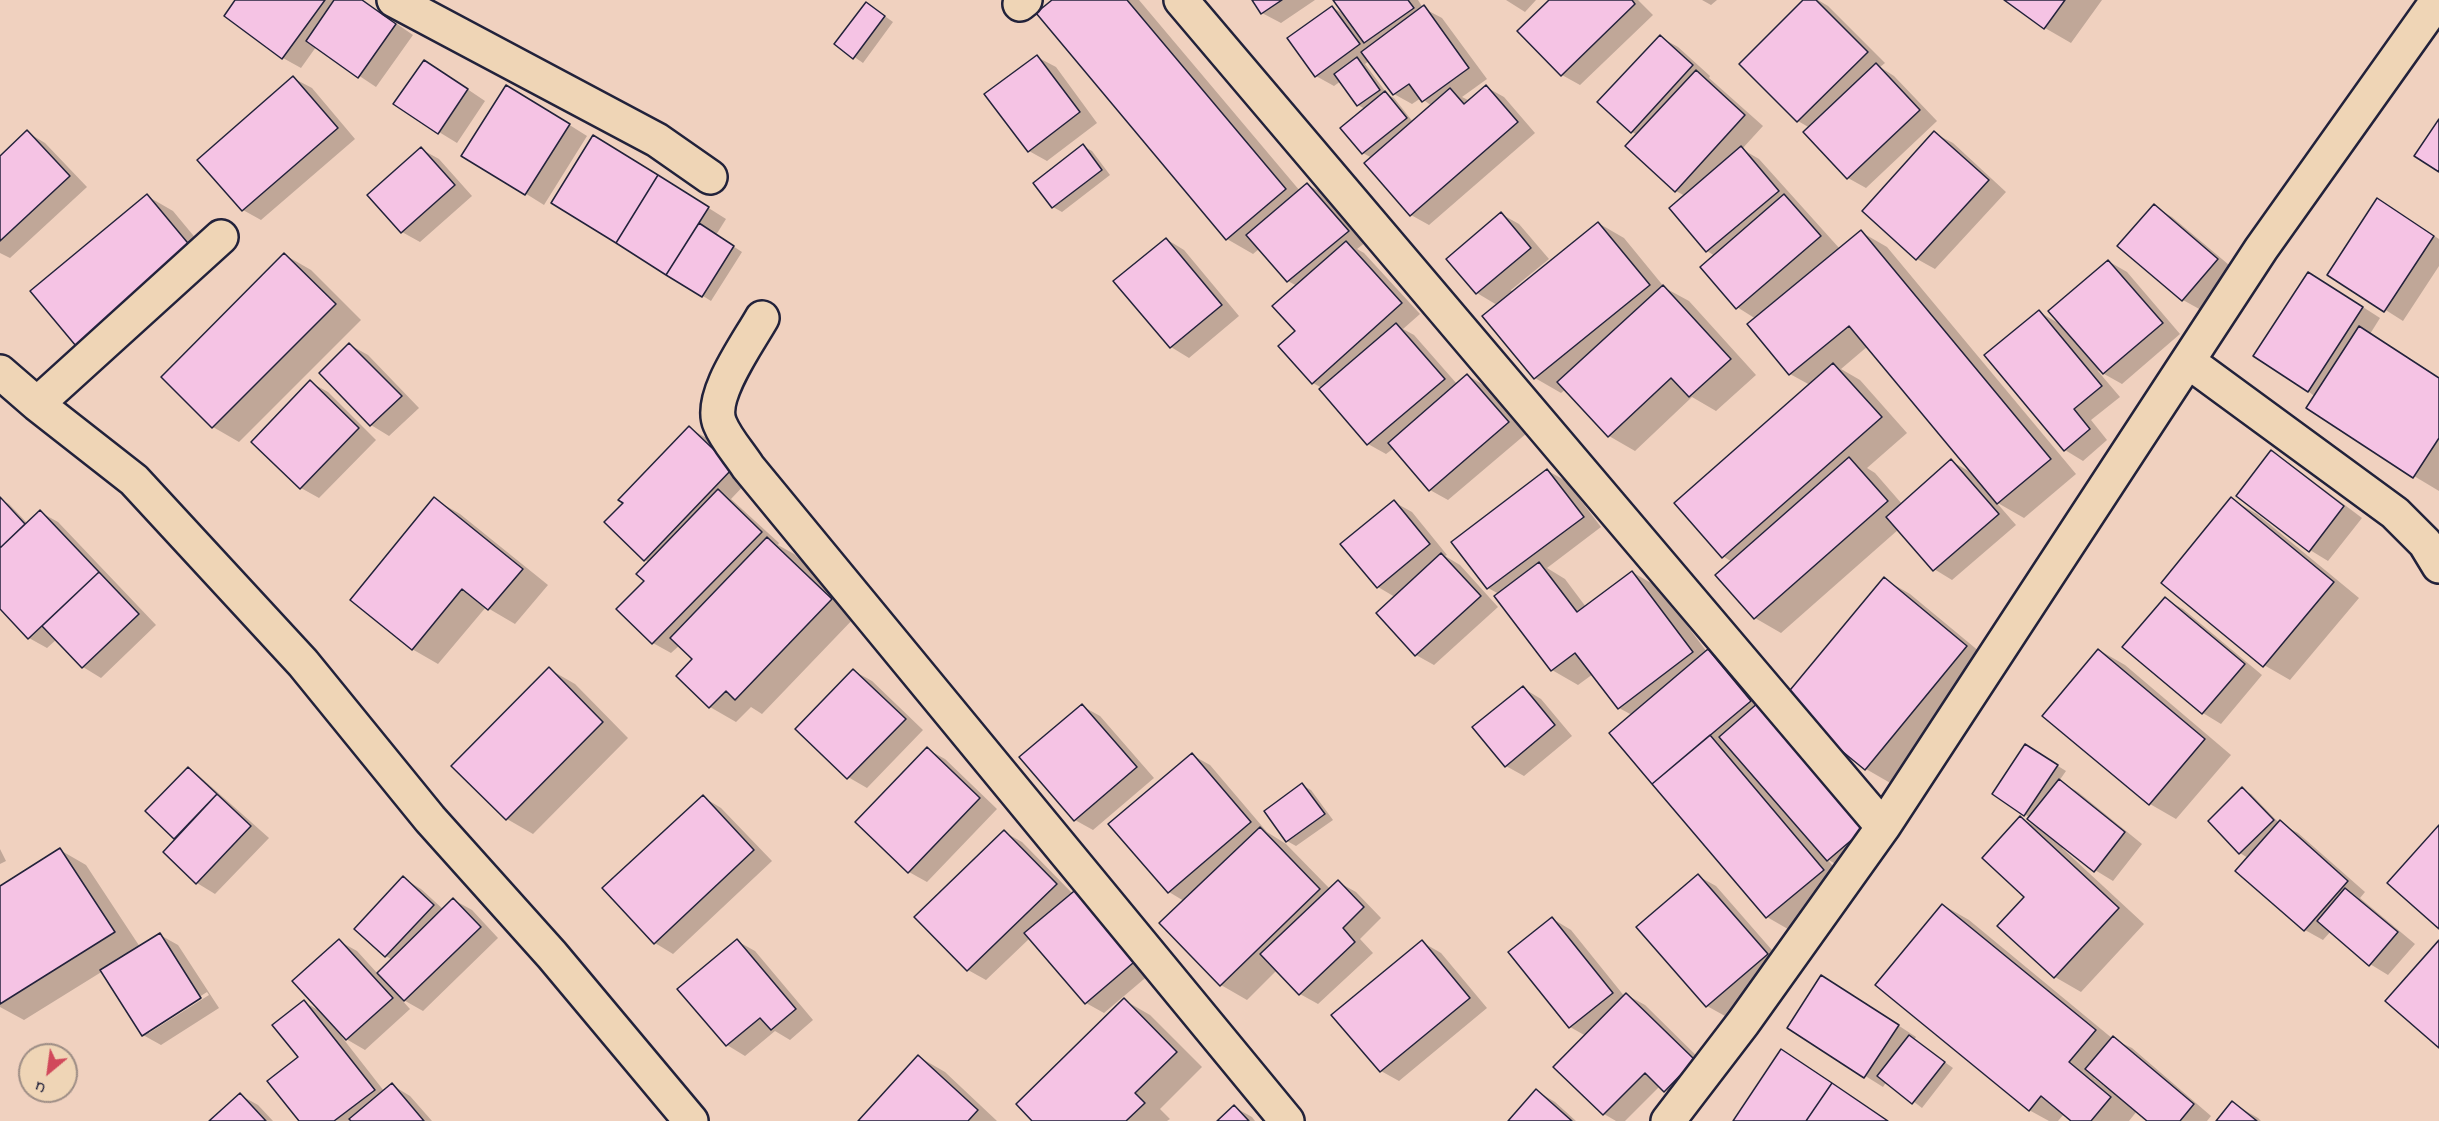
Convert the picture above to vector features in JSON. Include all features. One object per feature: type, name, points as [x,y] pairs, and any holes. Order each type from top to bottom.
[{"type":"street","points":[[394,0],[657,140],[710,177]]},
{"type":"street","points":[[1181,0],[1883,828]]},
{"type":"street","points":[[1668,1121],[1743,1023],[1883,828],[2261,249],[2438,0]]},
{"type":"street","points":[[37,404],[222,237]]},
{"type":"street","points":[[762,318],[724,383],[716,408],[720,424],[731,441],[748,467],[1287,1121]]},
{"type":"street","points":[[2189,362],[2395,513],[2425,543],[2439,566]]},
{"type":"street","points":[[0,372],[134,480],[303,663],[430,819],[552,956],[691,1121]]},
{"type":"building","points":[[235,0],[325,0],[282,59],[224,16]]},
{"type":"building","points":[[334,0],[362,0],[396,24],[358,78],[306,41]]},
{"type":"building","points":[[1052,0],[1127,0],[1286,189],[1226,240],[1036,13]]},
{"type":"building","points":[[1252,0],[1282,0],[1261,14]]},
{"type":"building","points":[[1333,0],[1408,0],[1414,8],[1364,43]]},
{"type":"building","points":[[1549,0],[1632,0],[1635,4],[1561,76],[1517,31]]},
{"type":"building","points":[[1803,0],[1816,0],[1868,52],[1797,122],[1739,64]]},
{"type":"building","points":[[2004,0],[2065,0],[2044,29]]},
{"type":"building","points":[[866,2],[885,16],[853,59],[834,44]]},
{"type":"building","points":[[1424,5],[1469,68],[1422,102],[1409,84],[1393,95],[1361,52]]},
{"type":"building","points":[[1332,6],[1360,44],[1315,77],[1287,38]]},
{"type":"building","points":[[1660,35],[1693,65],[1631,133],[1597,102]]},
{"type":"building","points":[[1037,55],[1080,112],[1028,152],[984,94]]},
{"type":"building","points":[[1357,57],[1380,90],[1357,106],[1334,74]]},
{"type":"building","points":[[424,60],[468,89],[438,134],[393,104]]},
{"type":"building","points":[[1876,63],[1920,110],[1847,179],[1803,132]]},
{"type":"building","points":[[1696,70],[1745,115],[1675,192],[1625,146]]},
{"type":"building","points":[[293,76],[338,128],[242,211],[197,160]]},
{"type":"building","points":[[506,85],[570,124],[525,195],[461,156]]},
{"type":"building","points":[[1486,85],[1518,122],[1410,216],[1364,163],[1450,88],[1464,104]]},
{"type":"building","points":[[1385,91],[1407,118],[1362,154],[1340,128]]},
{"type":"building","points":[[2439,119],[2439,172],[2414,156]]},
{"type":"building","points":[[27,130],[70,176],[0,241],[0,156]]},
{"type":"building","points":[[1934,131],[1989,180],[1916,260],[1862,211]]},
{"type":"building","points":[[593,135],[658,175],[616,243],[551,203]]},
{"type":"building","points":[[1083,144],[1102,170],[1052,208],[1033,183]]},
{"type":"building","points":[[1741,146],[1779,191],[1706,252],[1669,208]]},
{"type":"building","points":[[421,147],[455,185],[401,233],[367,195]]},
{"type":"building","points":[[658,175],[709,207],[666,275],[616,243]]},
{"type":"building","points":[[1307,183],[1349,231],[1287,282],[1246,235]]},
{"type":"building","points":[[147,194],[192,248],[76,346],[30,291]]},
{"type":"building","points":[[1784,194],[1821,236],[1736,309],[1700,267]]},
{"type":"building","points":[[2377,198],[2434,236],[2384,312],[2327,275]]},
{"type":"building","points":[[2154,204],[2218,259],[2182,301],[2117,246]]},
{"type":"building","points":[[1501,212],[1531,248],[1476,294],[1446,259]]},
{"type":"building","points":[[1598,222],[1650,285],[1534,379],[1482,316]]},
{"type":"building","points":[[699,223],[734,246],[702,297],[666,275]]},
{"type":"building","points":[[1861,230],[2051,459],[1997,504],[1849,326],[1789,375],[1747,324]]},
{"type":"building","points":[[1166,238],[1222,305],[1170,348],[1113,281]]},
{"type":"building","points":[[1346,241],[1402,303],[1312,384],[1278,346],[1295,331],[1272,306]]},
{"type":"building","points":[[284,253],[336,304],[212,428],[161,377]]},
{"type":"building","points":[[2108,260],[2163,323],[2103,374],[2048,311]]},
{"type":"building","points":[[2308,272],[2363,307],[2308,392],[2253,356]]},
{"type":"building","points":[[1663,285],[1731,359],[1689,397],[1671,378],[1608,437],[1557,382]]},
{"type":"building","points":[[2039,310],[2102,386],[2074,409],[2090,429],[2064,451],[1984,355]]},
{"type":"building","points":[[1396,323],[1445,379],[1367,445],[1319,389]]},
{"type":"building","points":[[2359,326],[2439,378],[2439,438],[2413,478],[2306,408]]},
{"type":"building","points":[[349,343],[402,396],[370,426],[319,373]]},
{"type":"building","points":[[1833,363],[1882,417],[1722,558],[1674,503]]},
{"type":"building","points":[[1467,374],[1509,422],[1429,491],[1388,443]]},
{"type":"building","points":[[310,380],[359,428],[300,489],[251,442]]},
{"type":"building","points":[[689,426],[733,468],[644,561],[604,522],[623,503],[618,500]]},
{"type":"building","points":[[2271,450],[2344,506],[2309,552],[2236,496]]},
{"type":"building","points":[[1849,457],[1888,501],[1754,619],[1715,575]]},
{"type":"building","points":[[1951,459],[1999,514],[1933,571],[1886,517]]},
{"type":"building","points":[[1547,469],[1584,517],[1487,589],[1451,542]]},
{"type":"building","points":[[718,489],[762,532],[652,644],[616,609],[644,581],[636,574]]},
{"type":"building","points":[[0,497],[25,524],[0,548]]},
{"type":"building","points":[[434,497],[523,569],[488,610],[462,589],[412,650],[350,600]]},
{"type":"building","points":[[2231,497],[2334,582],[2263,667],[2161,583]]},
{"type":"building","points":[[1394,500],[1430,544],[1377,588],[1340,544]]},
{"type":"building","points":[[40,510],[99,572],[28,639],[0,609],[0,548]]},
{"type":"building","points":[[767,537],[832,599],[735,700],[726,691],[709,708],[676,676],[692,659],[670,638]]},
{"type":"building","points":[[1441,553],[1481,596],[1415,656],[1376,613]]},
{"type":"building","points":[[1539,562],[1577,612],[1632,571],[1693,652],[1618,709],[1575,653],[1551,671],[1494,596]]},
{"type":"building","points":[[99,572],[139,614],[82,668],[42,626]]},
{"type":"building","points":[[1884,577],[1967,646],[1865,770],[1781,701]]},
{"type":"building","points":[[2165,597],[2245,664],[2202,714],[2122,647]]},
{"type":"building","points":[[1708,649],[1751,701],[1652,784],[1609,733]]},
{"type":"building","points":[[2098,649],[2205,739],[2149,805],[2042,716]]},
{"type":"building","points":[[549,667],[603,722],[506,820],[451,766]]},
{"type":"building","points":[[853,669],[906,719],[847,779],[795,729]]},
{"type":"building","points":[[1523,686],[1555,725],[1505,767],[1472,727]]},
{"type":"building","points":[[1759,702],[1868,826],[1827,861],[1719,737]]},
{"type":"building","points":[[1082,704],[1137,767],[1074,821],[1019,757]]},
{"type":"building","points":[[1710,735],[1824,870],[1766,918],[1652,784]]},
{"type":"building","points":[[2025,744],[2058,765],[2024,816],[1992,794]]},
{"type":"building","points":[[927,747],[980,798],[908,873],[855,822]]},
{"type":"building","points":[[1192,753],[1251,822],[1168,893],[1108,824]]},
{"type":"building","points":[[188,767],[217,794],[174,839],[145,811]]},
{"type":"building","points":[[2059,779],[2125,832],[2094,872],[2027,819]]},
{"type":"building","points":[[1302,783],[1325,814],[1286,842],[1264,811]]},
{"type":"building","points":[[2242,787],[2274,820],[2239,854],[2208,821]]},
{"type":"building","points":[[217,794],[251,826],[196,884],[163,852]]},
{"type":"building","points":[[703,795],[754,850],[654,944],[602,888]]},
{"type":"building","points":[[2020,816],[2119,908],[2054,978],[1997,926],[2024,897],[1982,858]]},
{"type":"building","points":[[2280,820],[2348,881],[2304,931],[2235,871]]},
{"type":"building","points":[[2439,825],[2439,929],[2387,883]]},
{"type":"building","points":[[1260,827],[1320,889],[1220,986],[1159,923]]},
{"type":"building","points":[[1004,830],[1057,884],[967,971],[914,917]]},
{"type":"building","points":[[60,848],[115,932],[0,1004],[0,886]]},
{"type":"building","points":[[1698,874],[1768,954],[1706,1007],[1636,927]]},
{"type":"building","points":[[403,876],[434,905],[385,957],[354,929]]},
{"type":"building","points":[[1338,880],[1364,907],[1343,928],[1355,942],[1299,995],[1260,954]]},
{"type":"building","points":[[1079,887],[1140,957],[1085,1004],[1024,933]]},
{"type":"building","points":[[2345,888],[2398,932],[2369,966],[2317,921]]},
{"type":"building","points":[[453,898],[481,927],[404,1001],[377,973]]},
{"type":"building","points":[[1942,904],[2096,1030],[2069,1062],[2111,1097],[2091,1121],[2071,1121],[2041,1096],[2029,1111],[1875,985]]},
{"type":"building","points":[[1552,917],[1613,993],[1569,1028],[1508,952]]},
{"type":"building","points":[[160,933],[201,998],[142,1036],[100,970]]},
{"type":"building","points":[[339,939],[393,998],[346,1040],[292,981]]},
{"type":"building","points":[[737,939],[796,1009],[771,1030],[760,1018],[726,1046],[677,989]]},
{"type":"building","points":[[1422,940],[1470,998],[1380,1072],[1331,1015]]},
{"type":"building","points":[[2439,940],[2439,1048],[2385,1001]]},
{"type":"building","points":[[1821,975],[1899,1025],[1864,1078],[1787,1028]]},
{"type":"building","points":[[1626,993],[1695,1060],[1664,1092],[1645,1073],[1603,1115],[1553,1067]]},
{"type":"building","points":[[1124,998],[1177,1052],[1135,1093],[1145,1103],[1126,1121],[1032,1121],[1016,1104]]},
{"type":"building","points":[[304,1000],[375,1090],[334,1121],[299,1121],[267,1081],[298,1057],[272,1025]]},
{"type":"building","points":[[1909,1035],[1945,1062],[1912,1104],[1877,1076]]},
{"type":"building","points":[[2113,1036],[2194,1104],[2180,1121],[2147,1121],[2085,1069]]},
{"type":"building","points":[[1781,1049],[1832,1083],[1806,1121],[1733,1121]]},
{"type":"building","points":[[918,1055],[978,1110],[968,1121],[858,1121]]},
{"type":"building","points":[[392,1083],[424,1121],[351,1121],[349,1119]]},
{"type":"building","points":[[1832,1083],[1888,1121],[1806,1121]]},
{"type":"building","points":[[1536,1089],[1572,1121],[1508,1121]]},
{"type":"building","points":[[240,1093],[266,1121],[209,1121]]},
{"type":"building","points":[[2232,1101],[2257,1121],[2216,1121]]},
{"type":"building","points":[[1234,1105],[1249,1121],[1217,1121]]}]
